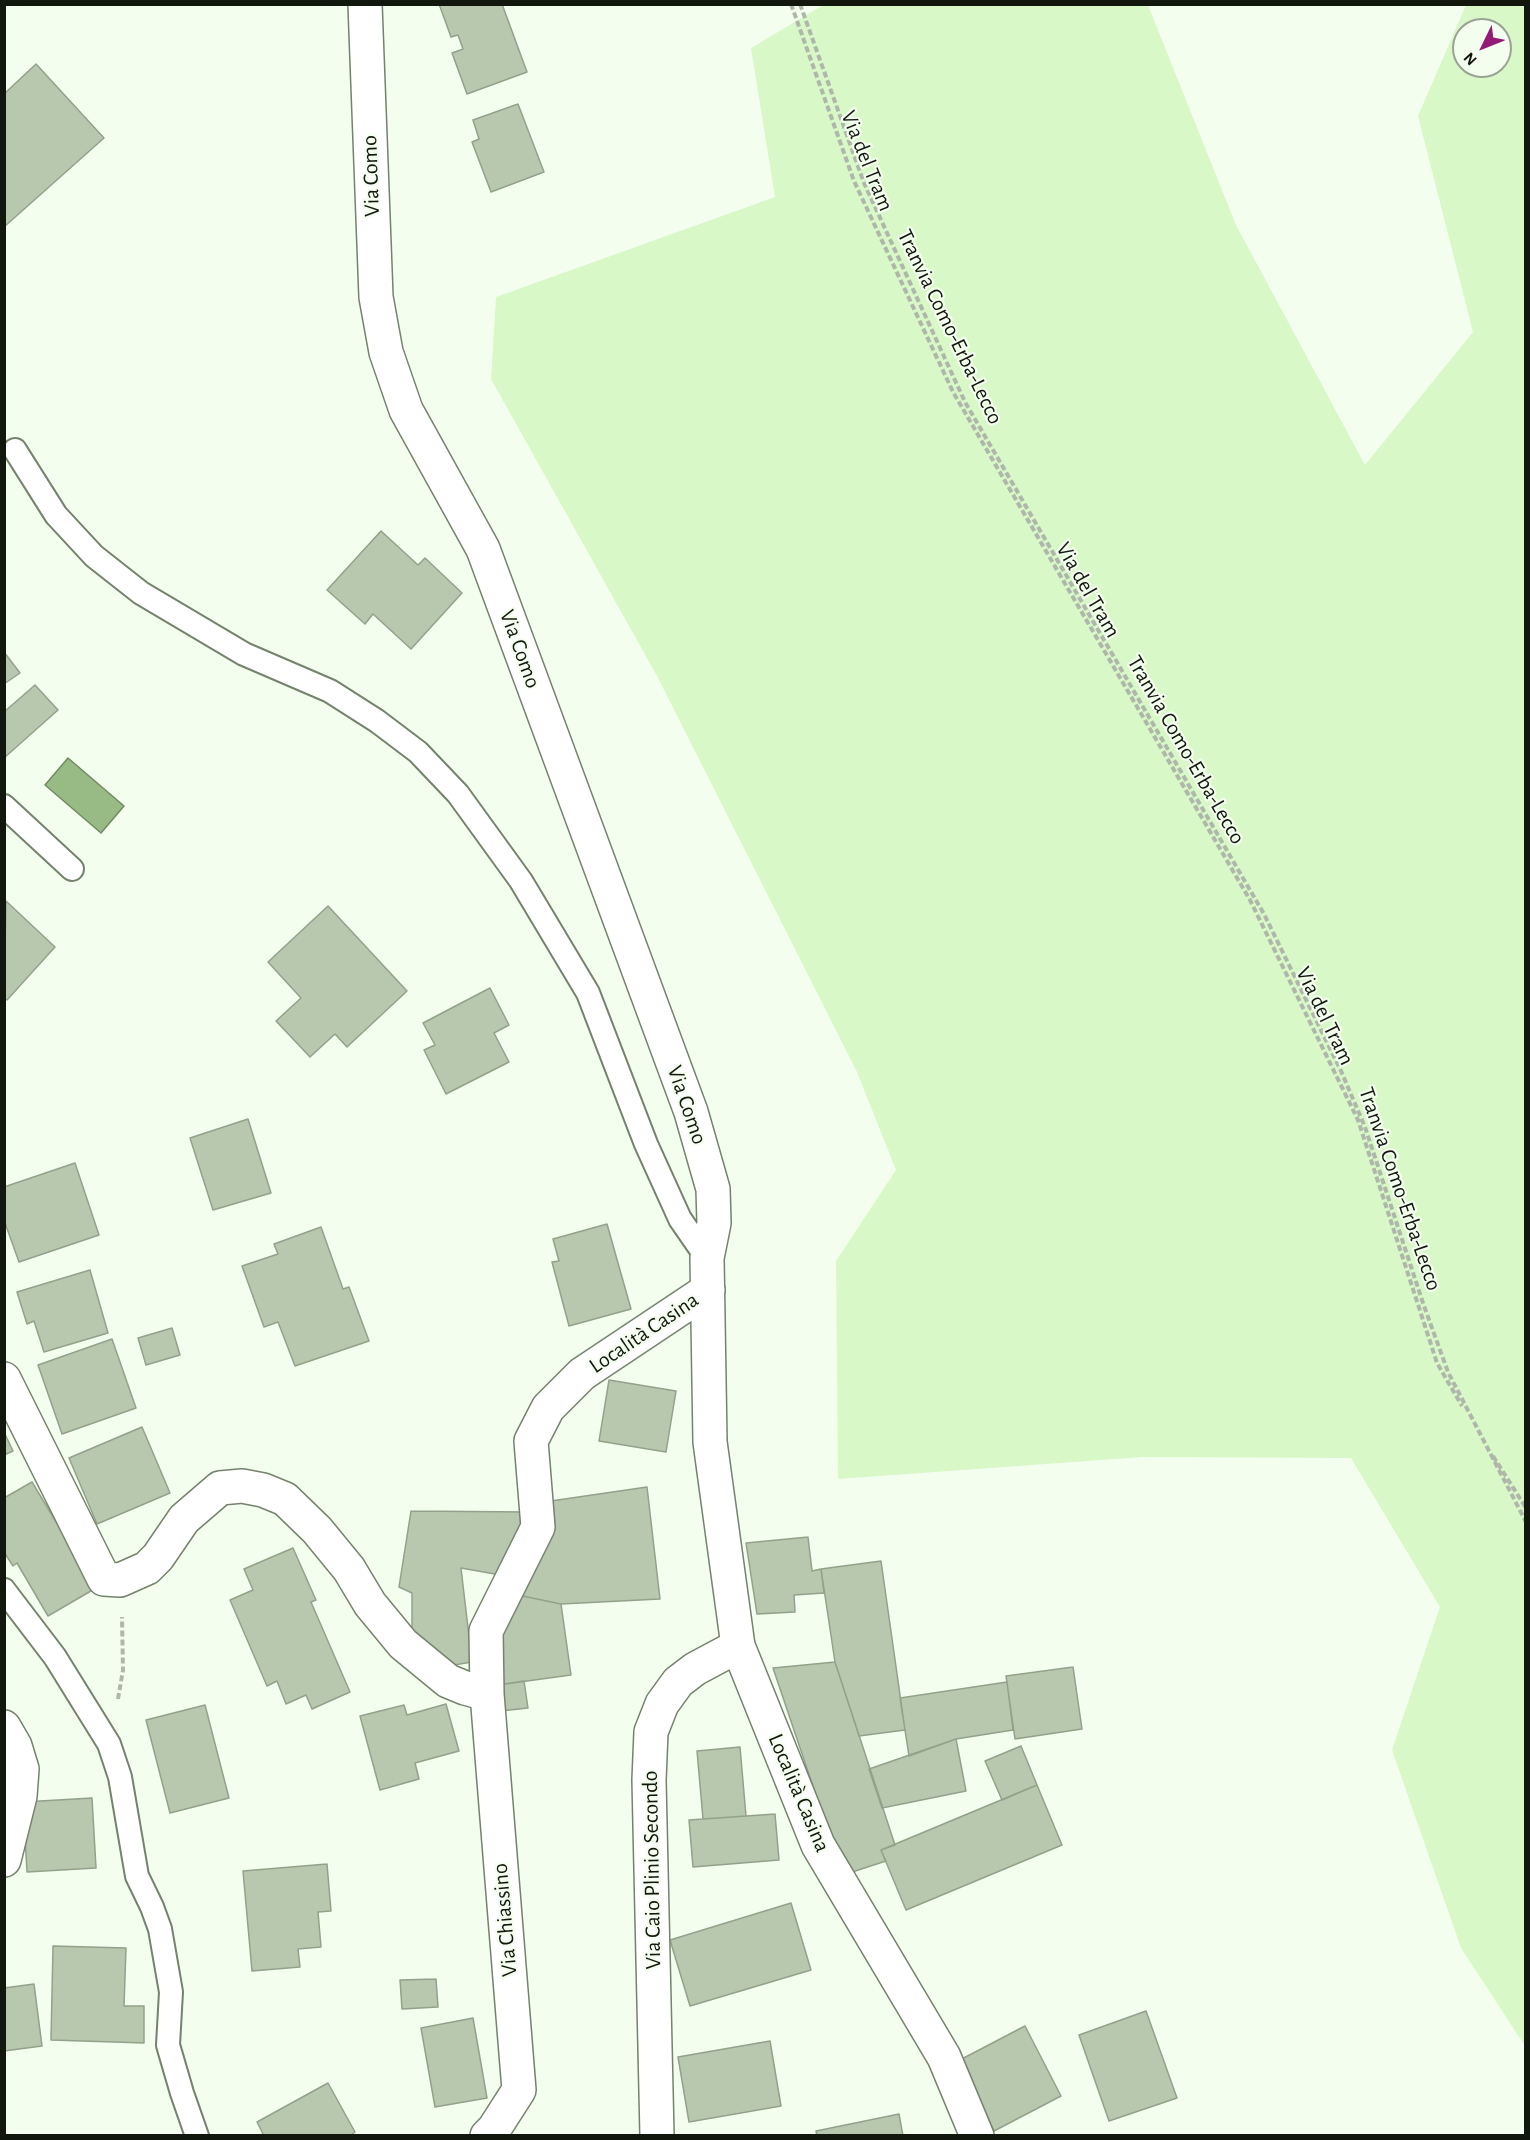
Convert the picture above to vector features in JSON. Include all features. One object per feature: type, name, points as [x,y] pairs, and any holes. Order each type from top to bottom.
[{"type":"street","name":"Via Como","points":[[365,4],[376,297],[386,352],[406,410],[483,549],[691,1112],[713,1189],[714,1223],[707,1258],[708,1290]]},
{"type":"street","name":"Località Casina","points":[[708,1290],[710,1442],[738,1646],[818,1845],[944,2057],[976,2136]]},
{"type":"street","name":"Località Casina","points":[[487,1694],[486,1631],[538,1527],[531,1441],[548,1408],[582,1374],[708,1290]]},
{"type":"street","points":[[4,1379],[104,1579],[120,1580],[147,1568],[158,1557],[184,1519],[220,1488],[242,1486],[263,1490],[285,1499],[317,1530],[349,1569],[370,1604],[403,1644],[448,1681],[487,1694]]},
{"type":"street","name":"Via Caio Plinio Secondo","points":[[657,2136],[649,1792],[651,1732],[662,1704],[678,1682],[695,1669],[738,1646]]},
{"type":"street","name":"Via Chiassino","points":[[487,1694],[519,2090],[487,2136]]},
{"type":"street","points":[[4,1727],[15,1746],[22,1768],[20,1796],[4,1860]]},
{"type":"lane","points":[[15,450],[56,515],[94,556],[141,593],[244,654],[330,691],[377,721],[418,752],[458,794],[521,881],[588,993],[651,1155],[680,1219],[707,1258]]},
{"type":"lane","points":[[4,807],[72,869]]},
{"type":"lane","points":[[4,1590],[55,1657],[109,1744],[120,1777],[137,1875],[160,1929],[171,1992],[168,2045],[197,2136]]},
{"type":"path","name":"Via del Tram","points":[[791,4],[854,181],[952,392],[1250,900],[1358,1119],[1437,1363],[1526,1508]]},
{"type":"path","name":"Tranvia Como-Erba-Lecco","points":[[800,4],[864,183],[965,402],[1264,914],[1341,1071],[1365,1127],[1448,1372],[1526,1522]]},
{"type":"path","points":[[109,1744],[123,1670],[120,1580]]},
{"type":"shaded area","points":[[825,4],[1148,5],[1236,225],[1365,465],[1473,332],[1418,116],[1452,37],[1452,78],[1512,78],[1512,18],[1460,18],[1466,5],[1525,5],[1525,2046],[1461,1948],[1392,1750],[1440,1607],[1351,1458],[1143,1457],[838,1479],[836,1261],[896,1170],[857,1072],[657,676],[491,379],[496,297],[775,197],[751,48]]},
{"type":"shaded area","points":[[68,758],[124,806],[101,833],[45,785]]},
{"type":"building","points":[[439,4],[502,4],[527,72],[467,94],[452,53],[463,49],[458,35],[451,37]]},
{"type":"building","points":[[36,64],[104,138],[4,227],[4,94]]},
{"type":"building","points":[[518,104],[544,172],[491,192],[472,142],[479,139],[473,120]]},
{"type":"building","points":[[381,531],[418,565],[425,558],[462,593],[411,649],[373,614],[365,624],[327,590]]},
{"type":"building","points":[[4,652],[20,673],[4,684]]},
{"type":"building","points":[[35,685],[58,710],[4,758],[4,712]]},
{"type":"building","points":[[6,901],[55,947],[7,1000],[4,998]]},
{"type":"building","points":[[328,906],[407,991],[347,1047],[335,1034],[310,1057],[276,1021],[301,998],[268,962]]},
{"type":"building","points":[[490,988],[509,1025],[494,1033],[509,1062],[446,1094],[424,1050],[435,1045],[423,1023]]},
{"type":"building","points":[[248,1119],[271,1193],[213,1210],[190,1138]]},
{"type":"building","points":[[75,1163],[99,1235],[19,1262],[4,1220],[4,1187]]},
{"type":"building","points":[[607,1224],[631,1309],[569,1326],[552,1262],[559,1261],[553,1239]]},
{"type":"building","points":[[321,1227],[343,1289],[349,1287],[369,1341],[295,1366],[278,1322],[264,1327],[242,1266],[278,1254],[274,1244]]},
{"type":"building","points":[[90,1270],[108,1333],[44,1352],[34,1321],[27,1324],[17,1292]]},
{"type":"building","points":[[172,1328],[180,1355],[146,1365],[138,1338]]},
{"type":"building","points":[[112,1339],[136,1408],[62,1434],[38,1365]]},
{"type":"building","points":[[609,1380],[676,1391],[666,1452],[599,1441]]},
{"type":"building","points":[[142,1427],[170,1493],[97,1524],[69,1458]]},
{"type":"building","points":[[4,1432],[13,1451],[4,1455]]},
{"type":"building","points":[[32,1482],[96,1588],[48,1616],[17,1563],[13,1566],[4,1552],[4,1498]]},
{"type":"building","points":[[647,1487],[660,1599],[561,1604],[513,1594],[533,1543],[552,1537],[544,1502]]},
{"type":"building","points":[[411,1511],[528,1512],[506,1576],[461,1568],[472,1662],[448,1666],[412,1630],[412,1593],[399,1587]]},
{"type":"building","points":[[808,1537],[812,1571],[821,1569],[824,1593],[794,1595],[795,1612],[757,1614],[746,1543]]},
{"type":"building","points":[[293,1548],[316,1600],[311,1602],[350,1692],[312,1709],[306,1695],[286,1704],[277,1681],[267,1686],[230,1600],[253,1590],[244,1569]]},
{"type":"building","points":[[881,1561],[905,1730],[859,1736],[835,1662],[821,1569]]},
{"type":"building","points":[[513,1594],[561,1604],[571,1675],[498,1685],[492,1638]]},
{"type":"building","points":[[835,1662],[895,1845],[881,1850],[886,1861],[843,1875],[773,1668]]},
{"type":"building","points":[[1073,1667],[1082,1729],[1015,1739],[1006,1676]]},
{"type":"building","points":[[524,1681],[528,1708],[501,1711],[498,1685]]},
{"type":"building","points":[[1007,1682],[1013,1730],[956,1739],[909,1756],[900,1698]]},
{"type":"building","points":[[446,1704],[459,1751],[415,1763],[419,1779],[380,1790],[360,1716],[404,1705],[407,1715]]},
{"type":"building","points":[[205,1705],[229,1798],[170,1813],[146,1720]]},
{"type":"building","points":[[956,1739],[966,1791],[882,1808],[869,1769]]},
{"type":"building","points":[[1021,1746],[1037,1785],[1002,1800],[985,1761]]},
{"type":"building","points":[[740,1747],[746,1816],[703,1819],[697,1751]]},
{"type":"building","points":[[1037,1785],[1062,1845],[906,1910],[881,1850]]},
{"type":"building","points":[[92,1798],[96,1868],[27,1872],[23,1802]]},
{"type":"building","points":[[775,1814],[779,1860],[693,1867],[689,1820]]},
{"type":"building","points":[[327,1864],[331,1911],[318,1912],[321,1947],[298,1949],[300,1967],[252,1971],[243,1871]]},
{"type":"building","points":[[791,1903],[811,1970],[690,2006],[670,1940]]},
{"type":"building","points":[[53,1946],[126,1948],[124,2006],[144,2006],[144,2043],[51,2040]]},
{"type":"building","points":[[436,1979],[438,2007],[402,2009],[400,1980]]},
{"type":"building","points":[[34,1984],[42,2046],[4,2051],[4,1988]]},
{"type":"building","points":[[1146,2011],[1177,2098],[1109,2121],[1079,2035]]},
{"type":"building","points":[[473,2018],[487,2098],[435,2107],[421,2028]]},
{"type":"building","points":[[1025,2026],[1061,2096],[994,2131],[958,2061]]},
{"type":"building","points":[[770,2041],[781,2106],[689,2122],[678,2057]]},
{"type":"building","points":[[328,2083],[355,2132],[350,2136],[264,2136],[257,2122]]},
{"type":"building","points":[[899,2114],[903,2136],[817,2136],[816,2131]]}]
